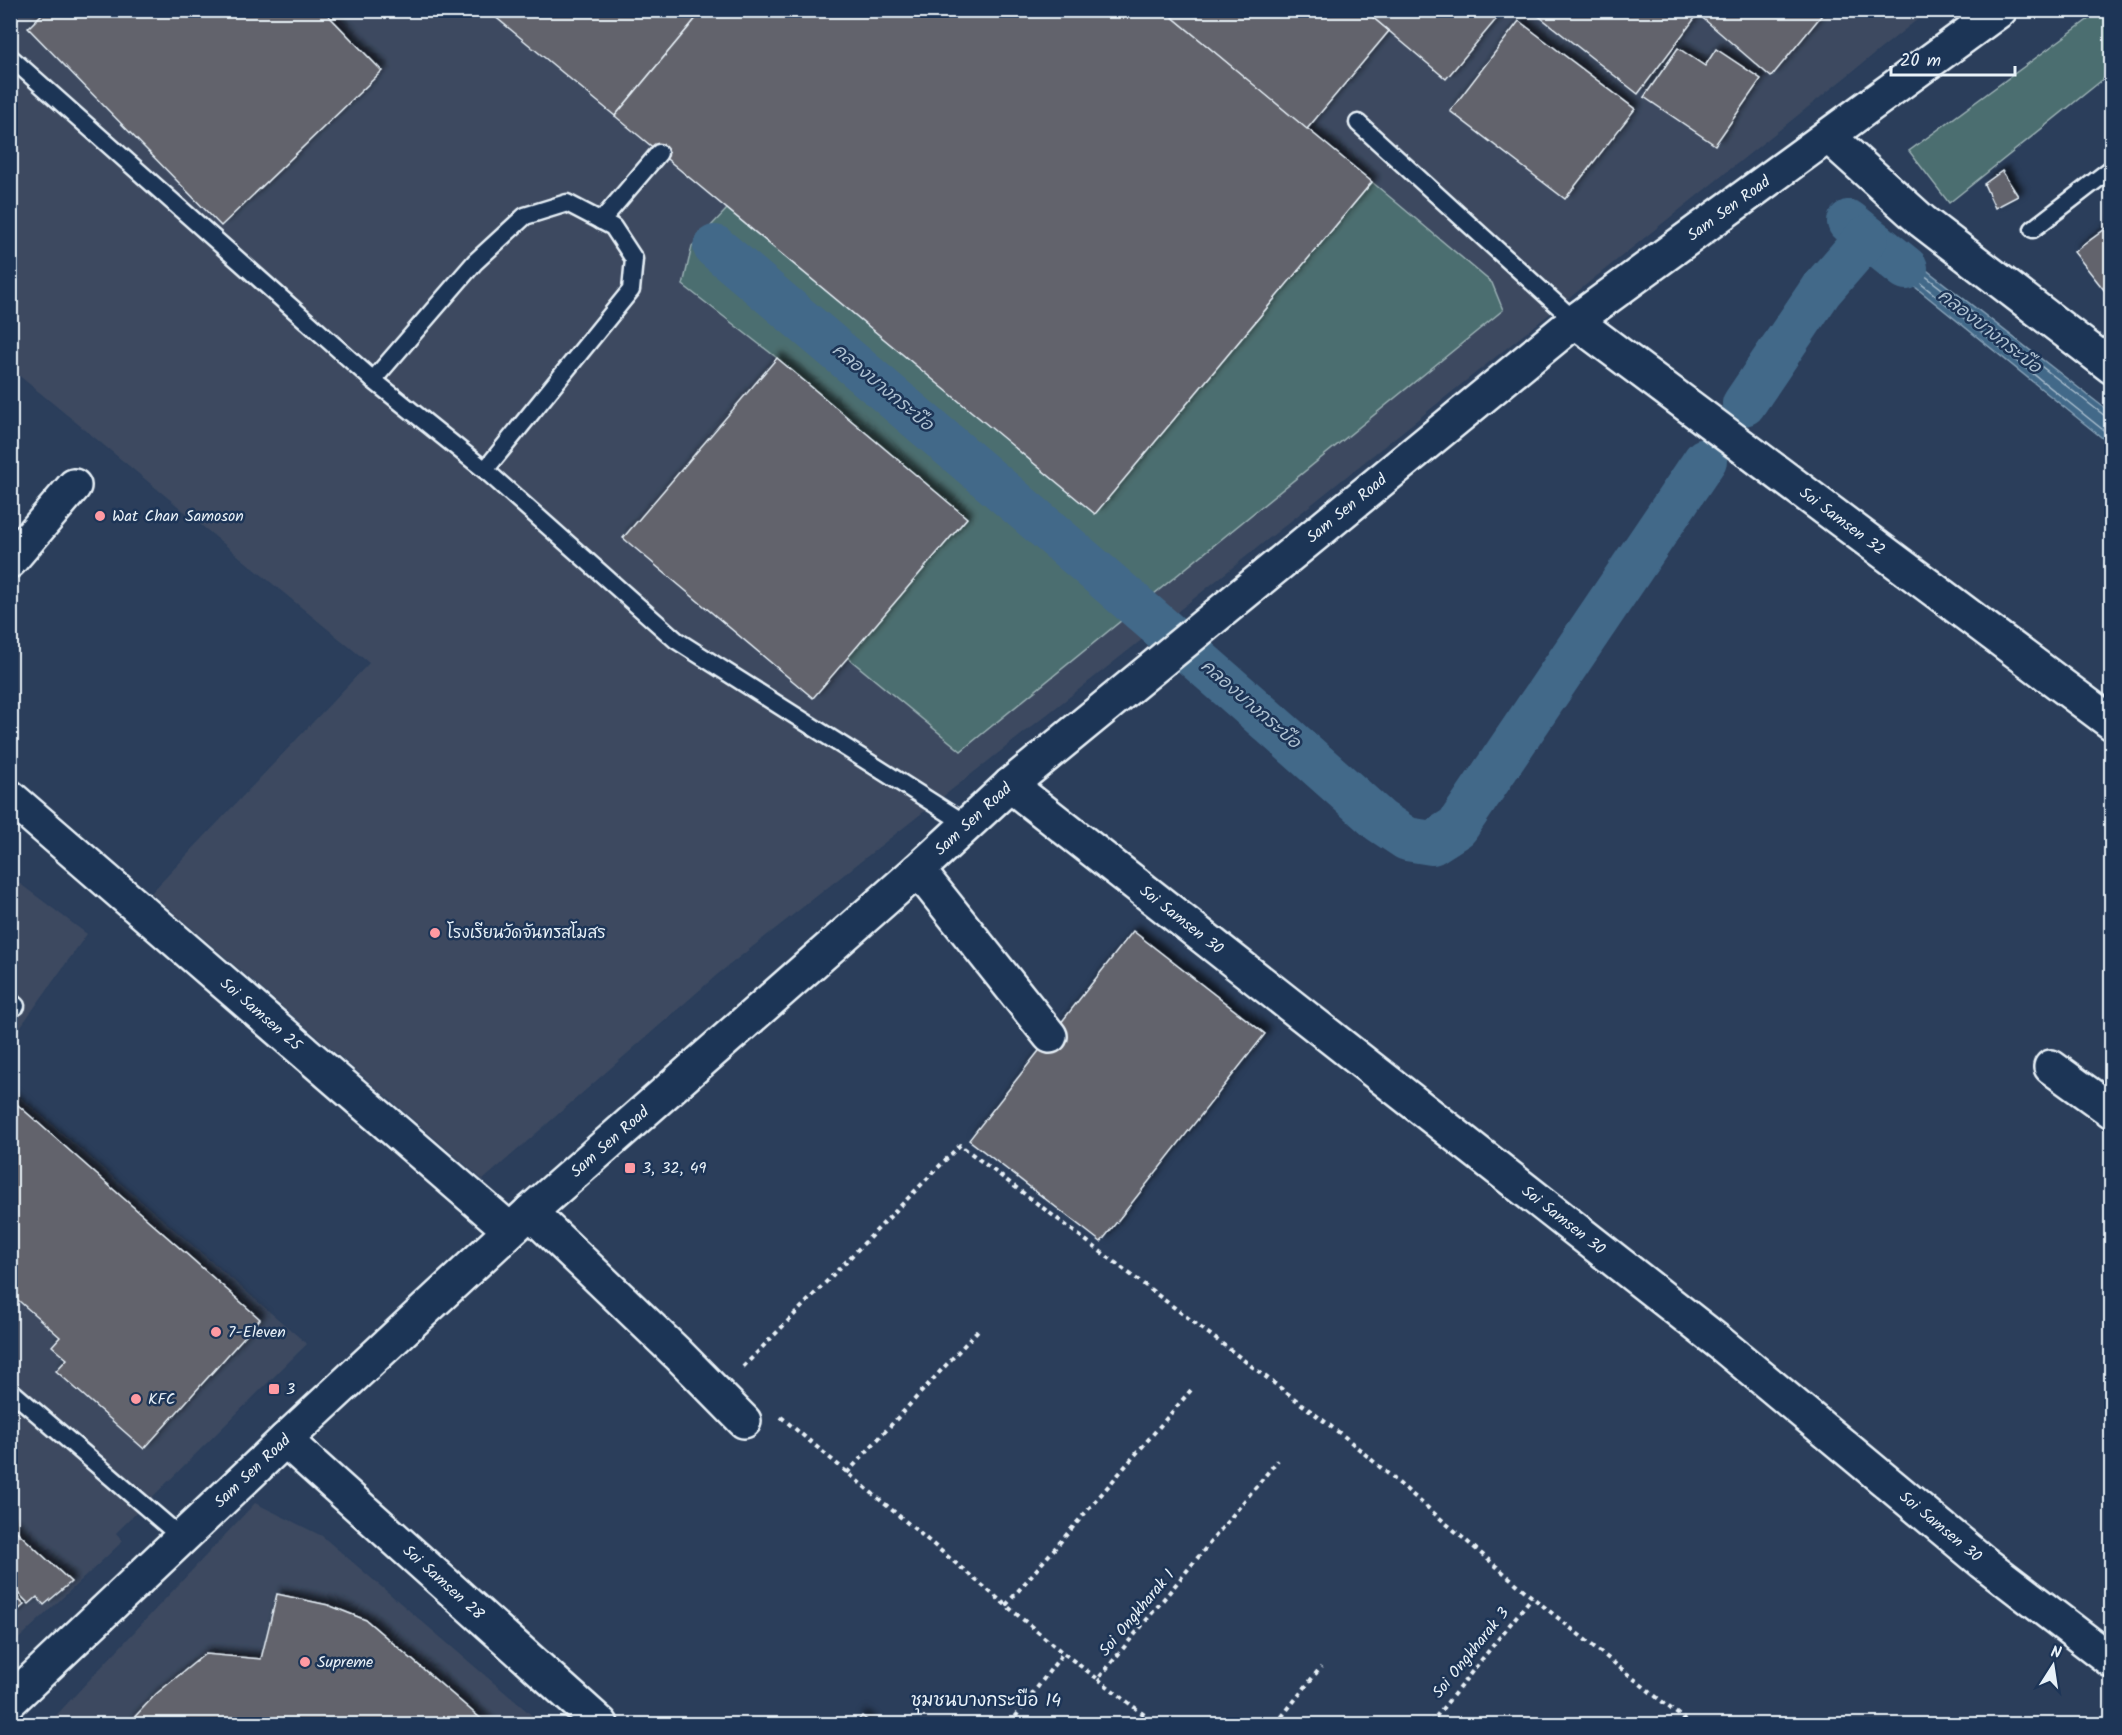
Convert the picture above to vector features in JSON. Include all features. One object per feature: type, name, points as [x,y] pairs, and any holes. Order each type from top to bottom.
[{"type":"street","name":"Sam Sen Road","points":[[10,1701],[520,1221],[918,870],[1010,785],[1575,321],[2000,10]]},
{"type":"street","points":[[1828,136],[1922,221],[2112,367]]},
{"type":"street","name":"Soi Samsen 32","points":[[1575,321],[2112,723]]},
{"type":"street","points":[[10,561],[74,486]]},
{"type":"street","name":"Soi Samsen 30","points":[[1010,785],[1720,1343],[1983,1562],[2112,1661]]},
{"type":"street","name":"Soi Samsen 25","points":[[10,797],[678,1354],[744,1421]]},
{"type":"street","points":[[918,870],[1050,1036]]},
{"type":"street","points":[[2051,1067],[2112,1111]]},
{"type":"street","name":"Soi Samsen 28","points":[[285,1440],[601,1725]]},
{"type":"lane","points":[[10,57],[374,380],[484,470],[676,640],[966,824]]},
{"type":"lane","points":[[1358,123],[1575,321]]},
{"type":"lane","points":[[601,221],[659,153]]},
{"type":"lane","points":[[2033,229],[2112,168]]},
{"type":"lane","points":[[374,380],[475,262],[525,216],[567,203],[613,227],[634,259],[631,290],[484,470]]},
{"type":"lane","points":[[10,1390],[182,1538]]},
{"type":"path","points":[[741,1369],[960,1144],[1346,1437],[1532,1597],[1690,1725]]},
{"type":"path","points":[[847,1473],[980,1328]]},
{"type":"path","points":[[1006,1605],[1191,1390]]},
{"type":"path","name":"Soi Ongkharak 1","points":[[777,1414],[1063,1653],[1098,1679],[1278,1460]]},
{"type":"path","name":"Soi Ongkharak 3","points":[[1430,1725],[1532,1597]]},
{"type":"path","points":[[1010,1725],[1063,1653]]},
{"type":"path","points":[[1276,1725],[1321,1667]]},
{"type":"path","points":[[1098,1679],[1156,1725]]},
{"type":"shaded area","points":[[10,11],[1928,11],[1172,616],[718,974],[483,1180],[151,893],[369,663],[11,369]]},
{"type":"shaded area","points":[[11,877],[87,934],[11,1040]]},
{"type":"shaded area","points":[[11,1089],[307,1344],[116,1533],[123,1541],[11,1646]]},
{"type":"shaded area","points":[[255,1503],[322,1536],[542,1724],[48,1724]]},
{"type":"green space","points":[[2101,10],[2111,11],[2111,73],[1949,203],[1909,151]]},
{"type":"green space","points":[[1372,182],[1492,283],[1503,310],[961,751],[847,657],[777,358],[683,285],[692,246],[727,209],[1095,513]]},
{"type":"water","points":[[1866,223],[2111,413],[2111,445],[1852,236]]},
{"type":"building","points":[[46,10],[323,10],[382,71],[221,226],[28,28]]},
{"type":"building","points":[[487,10],[703,10],[615,116]]},
{"type":"building","points":[[703,10],[1164,10],[1372,182],[1095,514],[615,116]]},
{"type":"building","points":[[1164,10],[1364,10],[1389,31],[1307,129]]},
{"type":"building","points":[[1364,10],[1504,10],[1446,79]]},
{"type":"building","points":[[1531,10],[1826,10],[1771,77],[1698,14],[1638,94]]},
{"type":"building","points":[[1519,21],[1635,109],[1565,199],[1450,111]]},
{"type":"building","points":[[1678,48],[1705,66],[1716,49],[1761,79],[1715,145],[1644,97]]},
{"type":"building","points":[[2002,171],[2018,196],[1995,208],[1984,184]]},
{"type":"building","points":[[2112,224],[2112,300],[2074,252]]},
{"type":"building","points":[[777,358],[967,518],[813,698],[623,538]]},
{"type":"building","points":[[1133,931],[1265,1034],[1101,1242],[969,1140]]},
{"type":"building","points":[[10,1098],[260,1319],[144,1449],[56,1371],[67,1359],[52,1346],[60,1337],[10,1293]]},
{"type":"building","points":[[10,1525],[71,1582],[44,1605],[37,1597],[29,1604],[10,1585]]},
{"type":"building","points":[[10,1590],[24,1605],[10,1617]]},
{"type":"building","name":"Supreme","points":[[277,1594],[328,1605],[366,1620],[487,1724],[128,1724],[156,1694],[205,1654],[261,1659]]},
{"type":"building","points":[[862,1716],[872,1724],[855,1724]]},
{"type":"waterway","name":"คลองบางกระบือ","points":[[1849,222],[1906,268]]},
{"type":"waterway","name":"คลองบางกระบือ","points":[[1744,404],[1821,290],[1867,237]]},
{"type":"waterway","name":"คลองบางกระบือ","points":[[715,247],[1133,603],[1380,821],[1407,839],[1432,843],[1457,827],[1705,460]]},
{"type":"place","name":"Wat Chan Samoson","points":[[100,516]]},
{"type":"place","name":"โรงเรียนวัดจันทรสโมสร","points":[[435,933]]},
{"type":"place","name":"3, 32, 49","points":[[630,1168]]},
{"type":"place","name":"7-Eleven","points":[[216,1332]]},
{"type":"place","name":"3","points":[[274,1389]]},
{"type":"place","name":"KFC","points":[[136,1399]]},
{"type":"place","name":"Supreme","points":[[305,1662]]},
{"type":"district","name":"ชุมชนบางกระบือ 14","points":[[986,1701]]}]
